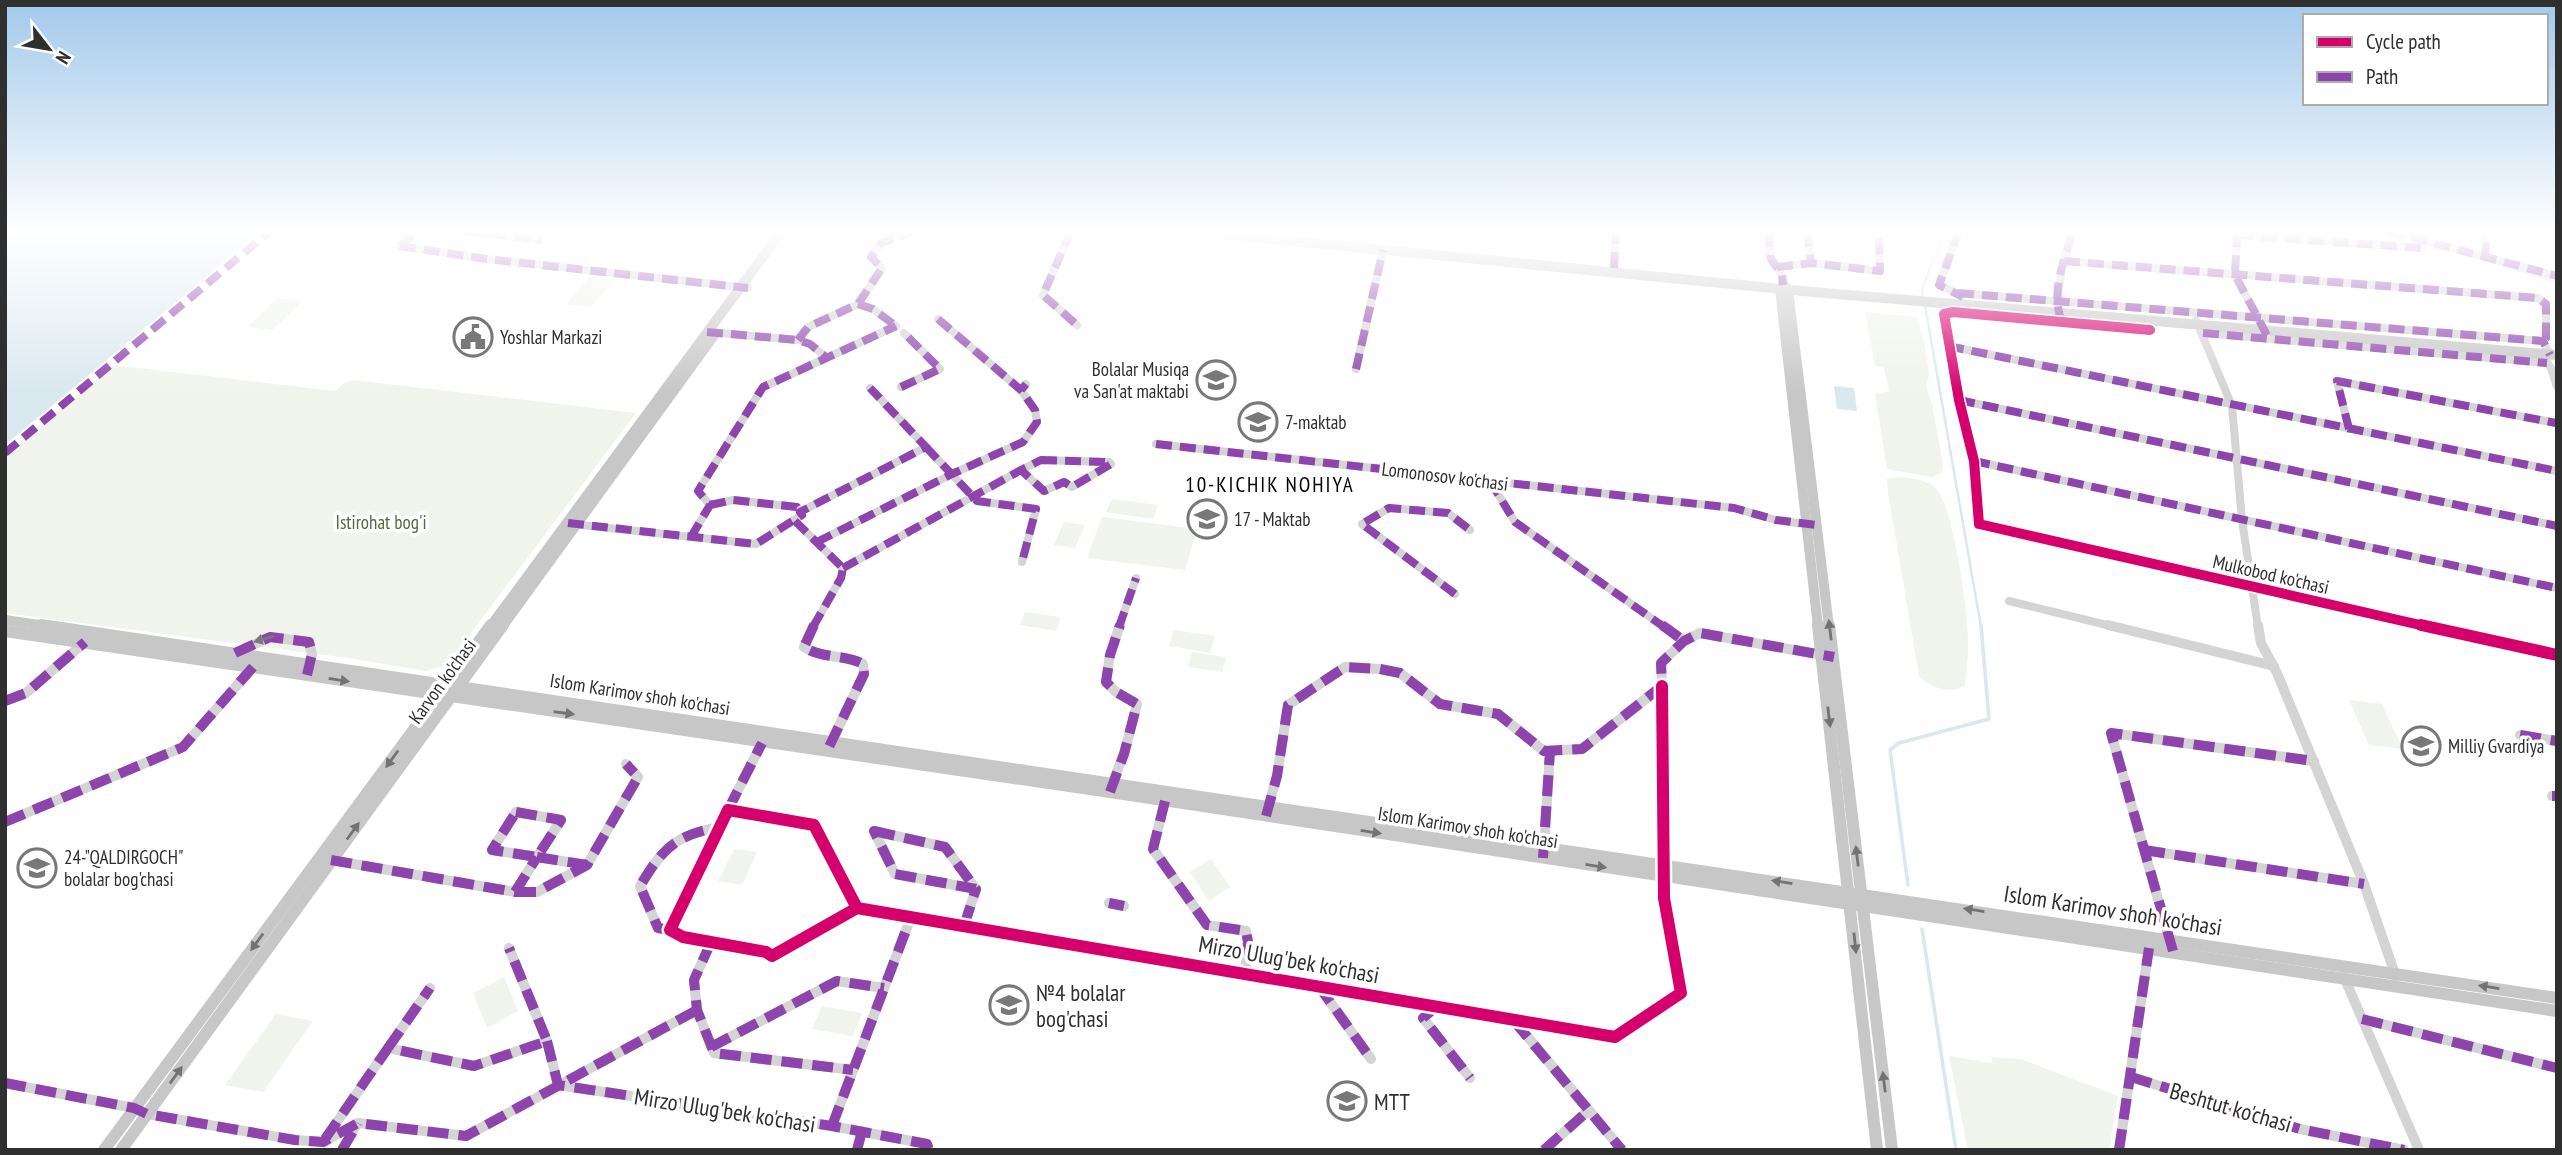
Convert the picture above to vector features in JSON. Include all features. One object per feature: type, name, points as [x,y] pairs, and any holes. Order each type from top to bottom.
[{"type":"main road","name":"Karvon ko'chasi","points":[[121,1150],[461,686],[573,524],[747,285]]},
{"type":"main road","points":[[1730,285],[1797,295],[1808,292],[1912,298],[2199,326],[2264,328],[2549,352]]},
{"type":"main road","points":[[1742,285],[1774,293],[1912,298]]},
{"type":"main road","points":[[1785,293],[1856,899],[1892,1150]]},
{"type":"main road","points":[[104,1150],[447,684],[573,524]]},
{"type":"main road","name":"Islom Karimov shoh ko'chasi","points":[[5,621],[235,653],[439,695],[762,743],[829,746]]},
{"type":"main road","name":"Islom Karimov shoh ko'chasi","points":[[5,631],[253,667],[309,670],[461,686],[829,746],[1856,899],[2171,945],[2394,971],[2557,998]]},
{"type":"main road","name":"Islom Karimov shoh ko'chasi","points":[[1111,787],[1165,801],[1267,811]]},
{"type":"main road","points":[[1856,899],[1877,1150]]},
{"type":"main road","name":"Islom Karimov shoh ko'chasi","points":[[1856,899],[2149,948],[2171,945],[2344,977],[2557,1011]]},
{"type":"street","points":[[717,285],[744,288]]},
{"type":"street","points":[[798,340],[808,327],[858,304],[871,285]]},
{"type":"street","points":[[1048,285],[1043,295],[1077,325]]},
{"type":"street","points":[[1356,369],[1375,285]]},
{"type":"street","points":[[1784,285],[1785,293]]},
{"type":"street","points":[[1940,285],[1943,289],[1958,293],[2150,330]]},
{"type":"street","points":[[2058,311],[2061,285]]},
{"type":"street","points":[[2240,285],[2264,328]]},
{"type":"street","points":[[2365,285],[2538,298],[2546,304],[2546,338],[2557,387]]},
{"type":"street","points":[[1958,293],[1980,315]]},
{"type":"street","points":[[710,505],[698,491],[763,387],[896,326],[873,309],[858,304]]},
{"type":"street","points":[[2549,352],[2058,311],[1944,314],[1958,400],[1974,461],[2557,588]]},
{"type":"street","points":[[817,542],[952,474],[1023,442],[1032,434],[1038,422],[1036,409],[1024,387],[938,319]]},
{"type":"street","points":[[2199,326],[2232,406],[2242,520],[2261,643],[2274,666],[2364,884],[2399,985]]},
{"type":"street","points":[[712,332],[798,340],[810,344],[826,357]]},
{"type":"street","points":[[901,387],[940,369],[904,333]]},
{"type":"street","points":[[1948,346],[2557,471]]},
{"type":"street","points":[[2349,429],[2337,381],[2556,423],[2557,435]]},
{"type":"street","points":[[870,388],[977,501],[1036,509]]},
{"type":"street","points":[[1958,400],[2557,526]]},
{"type":"street","name":"Lomonosov ko'chasi","points":[[1156,444],[1312,459],[1609,494]]},
{"type":"street","points":[[573,524],[756,544],[798,516],[926,447]]},
{"type":"street","points":[[829,746],[864,674],[863,664],[850,657],[809,651],[804,647],[804,642],[841,578],[843,568],[972,494],[1041,460],[1111,464],[1072,487],[1064,482],[1044,491],[1036,509],[1022,562]]},
{"type":"street","name":"Mulkobod ko'chasi","points":[[1974,461],[1979,524],[2251,588],[2557,655]]},
{"type":"street","points":[[1021,470],[1044,491]]},
{"type":"street","points":[[1490,481],[1515,522],[1684,641]]},
{"type":"street","points":[[1609,494],[1734,508],[1776,520],[1812,525]]},
{"type":"street","points":[[691,537],[710,505],[733,500],[797,508],[798,516],[817,542],[843,568]]},
{"type":"street","points":[[1455,594],[1362,524],[1389,508],[1448,513],[1470,530]]},
{"type":"street","points":[[1111,787],[1137,704],[1116,692],[1107,682],[1108,669],[1110,655],[1136,578]]},
{"type":"street","points":[[2009,601],[2274,666]]},
{"type":"street","points":[[1664,870],[1661,663],[1684,641],[1700,633],[1828,657]]},
{"type":"street","points":[[235,653],[260,638],[272,635],[309,642],[312,654],[309,670]]},
{"type":"street","points":[[5,701],[26,692],[85,642]]},
{"type":"street","points":[[5,822],[183,747],[253,667]]},
{"type":"street","points":[[1267,811],[1278,776],[1288,705],[1345,667],[1400,673],[1440,704],[1498,714],[1544,751],[1582,749],[1662,686]]},
{"type":"street","points":[[2171,945],[2111,733],[2314,761]]},
{"type":"street","points":[[2520,735],[2557,741]]},
{"type":"street","points":[[670,930],[762,743]]},
{"type":"street","points":[[1544,852],[1550,751]]},
{"type":"street","points":[[331,860],[515,892],[537,892],[587,865],[638,777],[626,764]]},
{"type":"street","points":[[1165,801],[1153,849],[1207,925],[1245,931],[1248,942],[1245,973]]},
{"type":"street","points":[[720,827],[692,831],[663,849],[640,886],[658,928],[670,930],[683,937],[766,952],[772,956],[857,908],[814,825],[728,810]]},
{"type":"street","points":[[515,892],[537,858],[561,820],[516,812],[492,850],[537,858],[587,865]]},
{"type":"street","points":[[874,831],[945,847],[976,889],[895,874],[874,831]]},
{"type":"street","points":[[2144,850],[2364,884]]},
{"type":"street","name":"Mirzo Ulug'bek ko'chasi","points":[[857,908],[1615,1037],[1681,993],[1664,898],[1664,870]]},
{"type":"street","points":[[964,926],[976,889]]},
{"type":"street","points":[[1109,902],[1124,906]]},
{"type":"street","points":[[832,1126],[911,917]]},
{"type":"street","points":[[711,942],[694,980],[697,1010],[714,1053],[853,1070]]},
{"type":"street","points":[[509,948],[547,1041],[558,1085]]},
{"type":"street","points":[[2119,1150],[2149,948]]},
{"type":"street","points":[[2344,977],[2419,1150]]},
{"type":"street","points":[[711,1046],[837,981],[884,988]]},
{"type":"street","points":[[1318,985],[1371,1059]]},
{"type":"street","points":[[323,1142],[430,988]]},
{"type":"street","points":[[1437,1006],[1423,1018],[1470,1078]]},
{"type":"street","points":[[8,1087],[134,1108],[147,1114],[295,1140],[323,1142],[358,1123],[466,1136],[697,1010]]},
{"type":"street","points":[[1512,1018],[1622,1150]]},
{"type":"street","points":[[2362,1019],[2557,1068]]},
{"type":"street","points":[[388,1048],[474,1066],[547,1041]]},
{"type":"street","name":"Beshtut ko'chasi","points":[[2131,1077],[2268,1119],[2375,1146],[2404,1150]]},
{"type":"street","name":"Mirzo Ulug'bek ko'chasi","points":[[558,1085],[862,1131],[926,1144],[929,1150]]},
{"type":"street","points":[[1544,1150],[1589,1110]]},
{"type":"street","points":[[342,1150],[358,1123]]},
{"type":"street","points":[[857,1150],[862,1131]]},
{"type":"green space","points":[[582,285],[611,285],[591,307],[566,304]]},
{"type":"green space","points":[[278,298],[303,301],[272,330],[247,327]]},
{"type":"green space","points":[[1865,312],[1917,317],[1925,345],[1929,376],[1926,387],[1932,404],[1943,464],[1942,472],[1932,477],[1887,469],[1875,394],[1889,391],[1884,368],[1875,366]]},
{"type":"green space","name":"Istirohat bog'i","points":[[114,365],[335,391],[344,383],[353,380],[636,413],[447,665],[426,671],[348,658],[5,613],[5,454]]},
{"type":"green space","points":[[1901,477],[1920,480],[1936,489],[1949,517],[1963,586],[1968,653],[1965,685],[1954,690],[1941,689],[1919,676],[1888,493],[1887,479]]},
{"type":"green space","points":[[1112,499],[1158,505],[1153,519],[1106,512]]},
{"type":"green space","points":[[1102,517],[1197,529],[1185,570],[1087,558]]},
{"type":"green space","points":[[1064,522],[1085,525],[1075,548],[1054,545]]},
{"type":"green space","points":[[1025,612],[1061,617],[1056,631],[1020,625]]},
{"type":"green space","points":[[1174,630],[1215,636],[1210,653],[1169,646]]},
{"type":"green space","points":[[1192,652],[1226,657],[1222,672],[1188,667]]},
{"type":"green space","points":[[2349,700],[2382,704],[2403,749],[2369,745]]},
{"type":"green space","points":[[734,849],[757,852],[742,885],[718,881]]},
{"type":"green space","points":[[1211,859],[1230,887],[1209,901],[1190,872]]},
{"type":"green space","points":[[504,977],[518,1011],[487,1028],[473,993]]},
{"type":"green space","points":[[822,1006],[862,1013],[853,1036],[812,1029]]},
{"type":"green space","points":[[276,1014],[313,1021],[263,1092],[225,1085]]},
{"type":"green space","points":[[1949,1056],[1992,1063],[1992,1057],[2021,1059],[2118,1096],[2109,1150],[1968,1150]]},
{"type":"shaded area","points":[[5,285],[197,285],[5,445]]},
{"type":"shaded area","points":[[1834,386],[1854,388],[1857,411],[1837,409]]},
{"type":"waterway","points":[[1923,299],[1924,285]]},
{"type":"waterway","points":[[2557,285],[2557,295]]},
{"type":"waterway","points":[[1925,305],[1981,627]]},
{"type":"waterway","points":[[1908,885],[1890,750],[1899,743],[1989,719],[1981,625]]},
{"type":"waterway","points":[[1922,929],[1956,1150]]},
{"type":"marked path","points":[[5,453],[206,285]]},
{"type":"marked path","points":[[720,285],[748,288]]},
{"type":"marked path","points":[[798,340],[808,327],[858,304],[871,285]]},
{"type":"marked path","points":[[1047,285],[1043,295],[1077,325]]},
{"type":"marked path","points":[[1356,369],[1375,285]]},
{"type":"marked path","points":[[1939,285],[1963,297]]},
{"type":"marked path","points":[[2059,285],[2057,302],[2062,322]]},
{"type":"marked path","points":[[2240,285],[2269,339]]},
{"type":"marked path","points":[[2370,285],[2538,298],[2546,304],[2546,338],[2543,341]]},
{"type":"marked path","points":[[1958,293],[2543,341],[2550,355]]},
{"type":"marked path","points":[[858,304],[873,309],[896,326]]},
{"type":"marked path","points":[[938,319],[1021,390]]},
{"type":"marked path","points":[[691,537],[710,505],[698,491],[763,387],[896,326]]},
{"type":"marked path","points":[[707,332],[798,340],[810,344],[826,357]]},
{"type":"marked path","points":[[901,387],[940,369],[904,333]]},
{"type":"marked path","points":[[2203,333],[2547,363]]},
{"type":"marked path","points":[[1948,346],[2557,471]]},
{"type":"marked path","points":[[2349,429],[2337,381],[2556,423]]},
{"type":"marked path","points":[[817,542],[952,474],[1023,442],[1037,422],[1035,410],[1021,390],[1026,384]]},
{"type":"marked path","points":[[568,523],[756,544],[802,515],[800,512],[926,447],[870,388]]},
{"type":"marked path","points":[[1959,400],[2557,526]]},
{"type":"marked path","points":[[1156,444],[1734,508],[1776,520],[1817,525]]},
{"type":"marked path","points":[[926,447],[977,501],[1036,509],[1022,562]]},
{"type":"marked path","points":[[1041,460],[1109,462],[1111,464],[1072,487],[1064,482],[1044,491],[1021,470],[1041,460]]},
{"type":"marked path","points":[[1974,461],[2557,588]]},
{"type":"marked path","points":[[843,568],[1021,470]]},
{"type":"marked path","points":[[1490,481],[1515,522],[1684,641]]},
{"type":"marked path","points":[[710,505],[733,500],[797,507],[800,512]]},
{"type":"marked path","points":[[1455,594],[1362,524],[1389,508],[1448,513],[1470,530]]},
{"type":"marked path","points":[[795,521],[843,568]]},
{"type":"marked path","points":[[827,751],[864,674],[863,664],[849,658],[810,651],[804,647],[804,642],[841,578],[843,568]]},
{"type":"marked path","points":[[1110,792],[1124,754],[1137,704],[1116,692],[1106,682],[1110,655],[1136,578]]},
{"type":"marked path","points":[[1266,816],[1277,776],[1288,705],[1345,667],[1400,673],[1440,704],[1498,714],[1544,751],[1582,749],[1662,686],[1661,663],[1684,641],[1700,633],[1834,657]]},
{"type":"marked path","points":[[235,653],[270,637],[309,642],[312,654],[307,675]]},
{"type":"marked path","points":[[5,701],[26,693],[85,642]]},
{"type":"marked path","points":[[5,822],[183,747],[253,667]]},
{"type":"marked path","points":[[2173,951],[2111,733],[2314,761]]},
{"type":"marked path","points":[[2520,735],[2557,741]]},
{"type":"marked path","points":[[728,810],[762,743]]},
{"type":"marked path","points":[[1543,858],[1550,751]]},
{"type":"marked path","points":[[515,892],[537,892],[587,865],[638,777],[626,764]]},
{"type":"marked path","points":[[2552,796],[2557,796]]},
{"type":"marked path","points":[[1165,801],[1153,849],[1207,925],[1246,931],[1248,942],[1245,973]]},
{"type":"marked path","points":[[331,860],[515,892],[561,820],[516,812],[492,850],[587,865]]},
{"type":"marked path","points":[[670,930],[658,928],[640,886],[663,851],[679,838],[720,827]]},
{"type":"marked path","points":[[874,831],[945,847],[976,889],[895,874],[874,831]]},
{"type":"marked path","points":[[2144,850],[2364,884]]},
{"type":"marked path","points":[[964,926],[976,889]]},
{"type":"marked path","points":[[1109,903],[1124,906]]},
{"type":"marked path","points":[[832,1126],[911,917]]},
{"type":"marked path","points":[[711,942],[694,980],[697,1010],[714,1053],[853,1070]]},
{"type":"marked path","points":[[325,1139],[388,1048],[474,1066],[547,1041],[509,948]]},
{"type":"marked path","points":[[2119,1150],[2149,948]]},
{"type":"marked path","points":[[711,1047],[837,981],[884,988]]},
{"type":"marked path","points":[[1318,985],[1371,1059]]},
{"type":"marked path","points":[[388,1048],[430,988]]},
{"type":"marked path","points":[[1437,1006],[1423,1018],[1470,1078]]},
{"type":"marked path","points":[[5,1083],[134,1108],[147,1114],[295,1140],[323,1142],[358,1123],[466,1136],[697,1010]]},
{"type":"marked path","points":[[2362,1019],[2557,1068]]},
{"type":"marked path","points":[[1514,1021],[1622,1150]]},
{"type":"marked path","points":[[547,1041],[558,1085],[832,1126],[927,1144],[929,1150]]},
{"type":"marked path","points":[[2131,1077],[2300,1129],[2404,1150]]},
{"type":"marked path","points":[[1544,1150],[1589,1110]]},
{"type":"marked path","points":[[342,1150],[358,1123]]},
{"type":"marked path","points":[[857,1150],[862,1131]]},
{"type":"cycle path","points":[[2150,330],[1953,312],[1944,314],[1959,400],[1974,461],[1979,524],[2251,588],[2557,655]]},
{"type":"cycle path","points":[[857,908],[814,825],[728,810],[670,930],[683,937],[766,952],[772,956],[857,908],[1615,1037],[1681,993],[1664,898],[1662,686]]},
{"type":"place","name":"Yoshlar Markazi","points":[[473,337]]},
{"type":"place","name":"Bolalar Musiqa va San'at maktabi","points":[[1216,380]]},
{"type":"place","name":"7-maktab","points":[[1258,422]]},
{"type":"place","name":"17 - Maktab","points":[[1207,519]]},
{"type":"place","name":"Milliy Gvardiya","points":[[2421,746]]},
{"type":"place","name":"24-\"QALDIRGOCH\" bolalar bog'chasi","points":[[37,868]]},
{"type":"place","name":"№4 bolalar bog'chasi","points":[[1009,1005]]},
{"type":"place","name":"MTT","points":[[1347,1101]]},
{"type":"district","name":"10-KICHIK NOHIYA","points":[[1270,484]]}]
